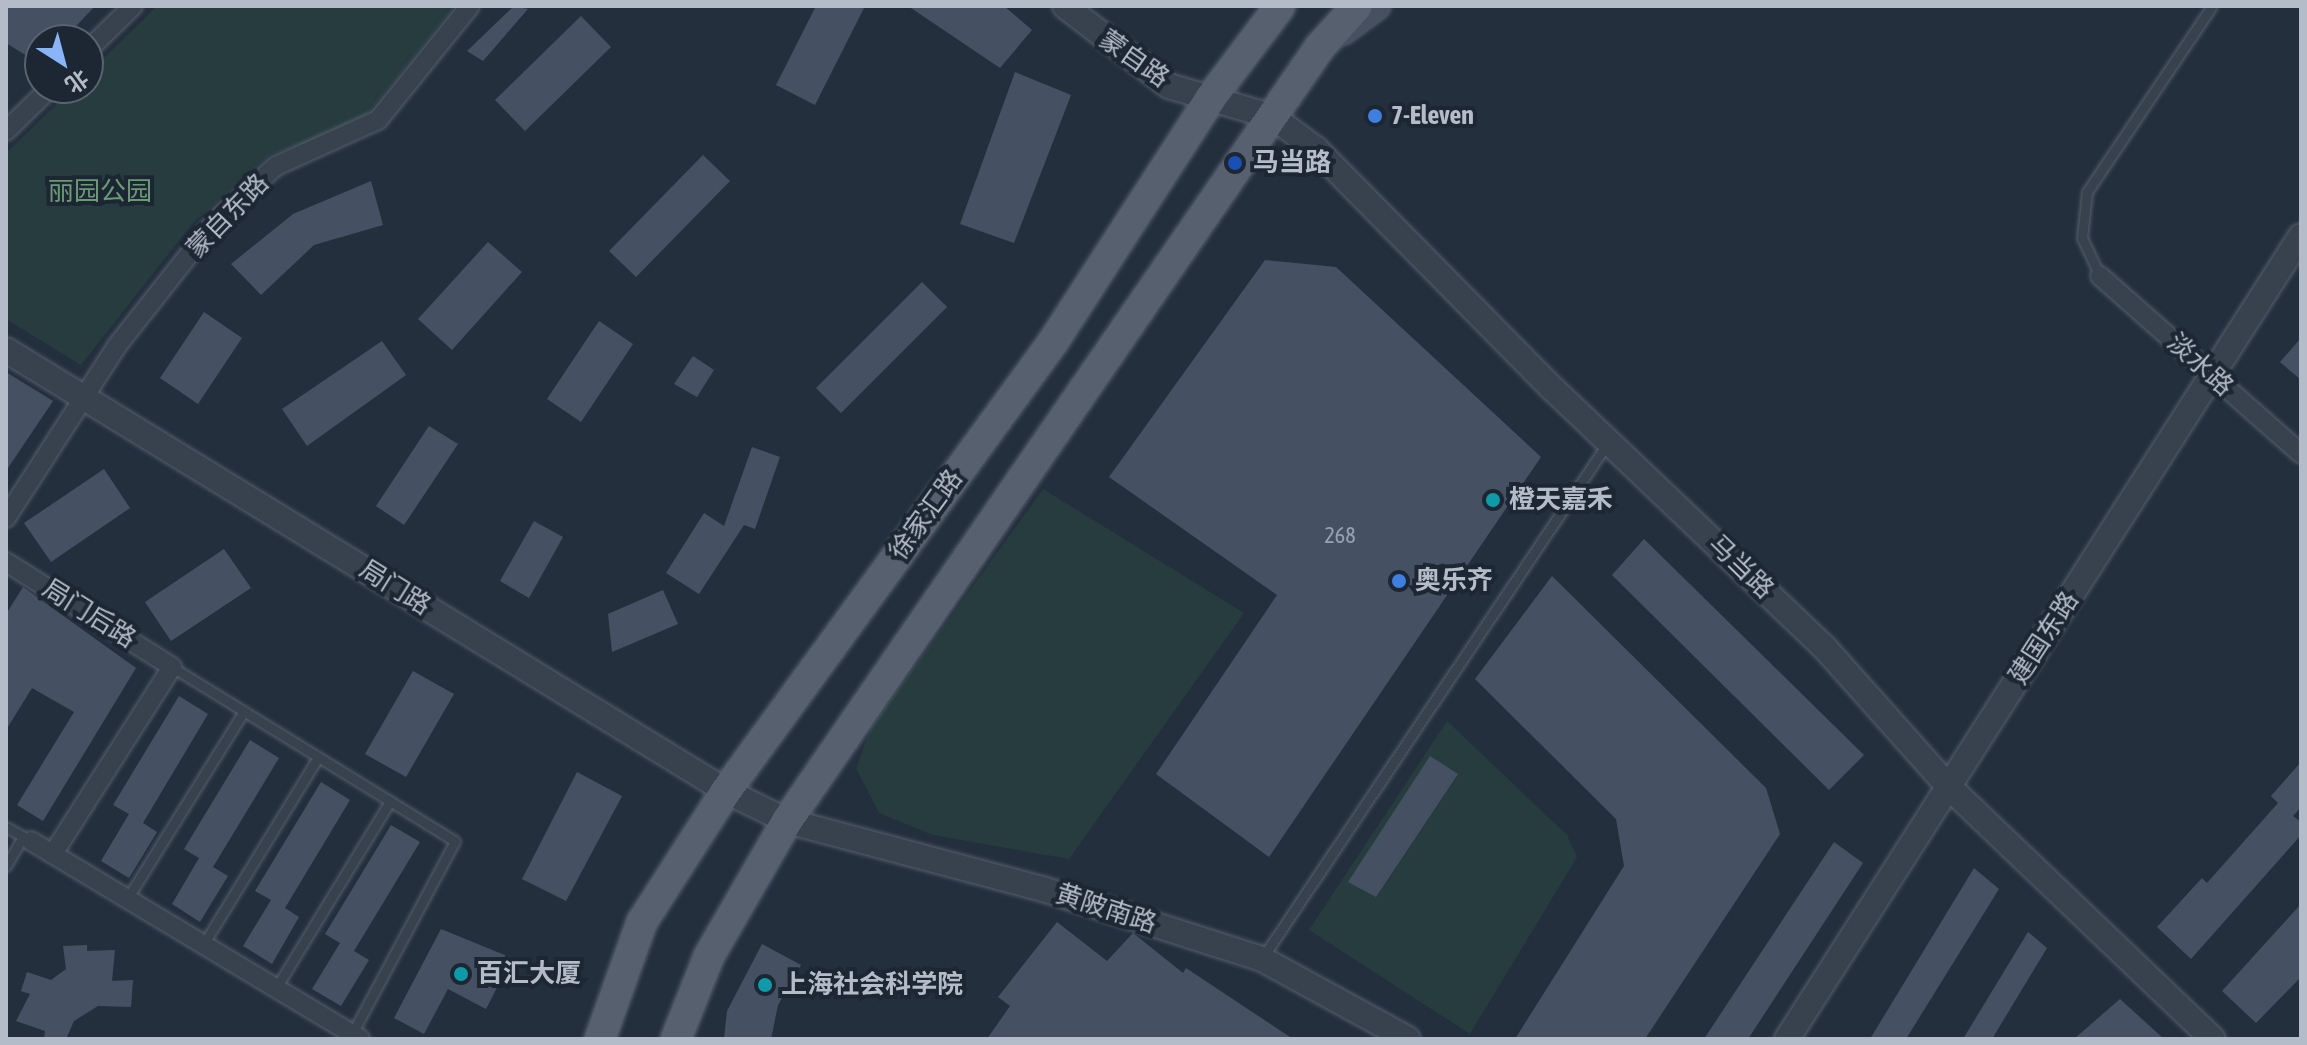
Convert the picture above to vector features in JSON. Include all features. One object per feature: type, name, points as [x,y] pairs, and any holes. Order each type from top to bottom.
[{"type":"main road","name":"徐家汇路","points":[[600,1039],[642,922],[726,791],[1053,342],[1210,99],[1280,6]]},
{"type":"main road","points":[[676,1039],[709,956],[787,821],[1273,117],[1320,47],[1340,6]]},
{"type":"main road","points":[[1320,47],[1357,6]]},
{"type":"main road","points":[[1320,47],[1377,6]]},
{"type":"street","points":[[104,34],[133,6]]},
{"type":"street","name":"蒙自东路","points":[[83,397],[218,218],[276,166],[378,120],[470,6]]},
{"type":"street","name":"蒙自路","points":[[1065,6],[1137,66],[1169,86],[1210,99]]},
{"type":"street","name":"马当路","points":[[1210,99],[1273,117],[1316,149],[1608,441],[1824,647],[1948,786],[2213,1039]]},
{"type":"street","points":[[6,131],[34,104]]},
{"type":"street","name":"建国东路","points":[[1787,1039],[2301,236]]},
{"type":"street","name":"淡水路","points":[[2100,276],[2301,454]]},
{"type":"street","name":"局门路","points":[[6,350],[726,791],[787,821]]},
{"type":"street","points":[[6,518],[83,397]]},
{"type":"street","name":"局门后路","points":[[6,562],[172,667]]},
{"type":"street","points":[[53,854],[172,667]]},
{"type":"street","name":"黄陂南路","points":[[787,821],[1043,889],[1262,959],[1408,1039]]},
{"type":"street","points":[[27,839],[356,1037]]},
{"type":"lane","points":[[2100,276],[2082,238],[2087,192],[2212,6]]},
{"type":"lane","points":[[1262,959],[1608,441]]},
{"type":"lane","points":[[172,667],[455,841],[356,1037]]},
{"type":"lane","points":[[127,899],[244,711]]},
{"type":"lane","points":[[203,945],[318,757]]},
{"type":"lane","points":[[276,988],[390,801]]},
{"type":"lane","points":[[6,827],[27,839],[6,866]]},
{"type":"green space","name":"丽园公园","points":[[157,6],[455,6],[367,114],[336,133],[270,155],[193,223],[81,365],[6,319],[6,153],[57,104],[104,104],[104,57]]},
{"type":"green space","points":[[1043,489],[1244,613],[1069,859],[933,835],[879,813],[856,768],[871,727]]},
{"type":"green space","points":[[1447,721],[1567,835],[1577,857],[1470,1034],[1309,930]]},
{"type":"building","points":[[6,6],[95,6],[78,24],[24,24],[24,54],[6,43]]},
{"type":"building","points":[[514,6],[528,9],[483,61],[467,51]]},
{"type":"building","points":[[816,6],[865,6],[815,105],[776,85]]},
{"type":"building","points":[[908,6],[1004,6],[1032,30],[1000,68]]},
{"type":"building","points":[[581,16],[611,47],[525,131],[495,100]]},
{"type":"building","points":[[1015,72],[1071,95],[1014,243],[960,224]]},
{"type":"building","points":[[703,155],[730,181],[636,277],[609,251]]},
{"type":"building","points":[[371,181],[383,225],[314,245],[261,295],[231,264],[293,214]]},
{"type":"building","points":[[488,242],[522,272],[452,350],[418,319]]},
{"type":"building","points":[[1265,260],[1336,267],[1541,457],[1269,857],[1156,774],[1277,595],[1109,477]]},
{"type":"building","points":[[922,282],[947,307],[841,413],[816,388]]},
{"type":"building","points":[[204,312],[242,338],[198,404],[160,378]]},
{"type":"building","points":[[599,321],[633,344],[581,422],[547,399]]},
{"type":"building","points":[[2301,338],[2301,380],[2280,362]]},
{"type":"building","points":[[382,341],[406,375],[307,446],[282,409]]},
{"type":"building","points":[[693,356],[714,370],[697,397],[674,384]]},
{"type":"building","points":[[6,372],[53,401],[6,471]]},
{"type":"building","points":[[429,426],[458,444],[404,525],[376,506]]},
{"type":"building","points":[[752,447],[780,457],[755,529],[744,525],[699,594],[666,573],[704,513],[724,526]]},
{"type":"building","points":[[104,469],[130,508],[51,562],[24,523]]},
{"type":"building","points":[[534,521],[563,537],[529,598],[500,581]]},
{"type":"building","points":[[1644,539],[1864,755],[1829,790],[1612,575]]},
{"type":"building","points":[[224,549],[251,588],[171,641],[145,602]]},
{"type":"building","points":[[1552,576],[1766,788],[1780,834],[1645,1039],[1515,1039],[1624,866],[1616,819],[1475,679]]},
{"type":"building","points":[[23,587],[136,668],[43,821],[17,805],[74,712],[32,688],[6,730],[6,614]]},
{"type":"building","points":[[663,590],[678,624],[612,652],[608,614]]},
{"type":"building","points":[[413,671],[454,694],[406,777],[365,754]]},
{"type":"building","points":[[179,696],[208,714],[143,823],[157,832],[129,878],[101,861],[129,814],[113,805]]},
{"type":"building","points":[[250,740],[279,758],[213,867],[228,876],[200,922],[172,904],[199,858],[184,849]]},
{"type":"building","points":[[1430,756],[1458,774],[1376,897],[1348,882]]},
{"type":"building","points":[[2301,762],[2301,807],[2293,816],[2301,822],[2301,835],[2191,959],[2157,927],[2202,878],[2207,883],[2278,803],[2271,796]]},
{"type":"building","points":[[577,772],[622,796],[566,901],[522,879]]},
{"type":"building","points":[[321,782],[350,800],[285,908],[299,917],[272,964],[243,946],[271,900],[255,891]]},
{"type":"building","points":[[391,825],[420,842],[354,951],[369,960],[341,1006],[312,989],[340,943],[325,934]]},
{"type":"building","points":[[1834,842],[1863,863],[1748,1039],[1704,1039]]},
{"type":"building","points":[[1974,868],[1999,889],[1906,1039],[1870,1039]]},
{"type":"building","points":[[2301,904],[2301,977],[2256,1023],[2222,991]]},
{"type":"building","points":[[1057,922],[1107,961],[1133,933],[1183,973],[1186,968],[1293,1039],[987,1039],[1010,1006],[998,997]]},
{"type":"building","name":"百汇大厦","points":[[441,929],[512,958],[486,1009],[448,989],[424,1034],[394,1018]]},
{"type":"building","points":[[2028,932],[2047,948],[1992,1039],[1963,1039]]},
{"type":"building","name":"上海社会科学院","points":[[762,944],[801,965],[778,1005],[771,1039],[724,1039],[727,1011]]},
{"type":"building","points":[[87,945],[87,951],[115,950],[112,981],[133,980],[131,1007],[98,1006],[74,1021],[66,1039],[44,1039],[45,1031],[16,1021],[30,994],[21,991],[27,972],[51,980],[66,969],[63,946]]},
{"type":"building","points":[[2120,999],[2164,1039],[2074,1039]]},
{"type":"place","name":"7-Eleven","points":[[1375,116]]},
{"type":"place","name":"马当路","points":[[1235,163]]},
{"type":"place","name":"橙天嘉禾","points":[[1493,500]]},
{"type":"place","name":"奥乐齐","points":[[1399,581]]},
{"type":"place","name":"百汇大厦","points":[[461,974]]},
{"type":"place","name":"上海社会科学院","points":[[765,985]]}]
